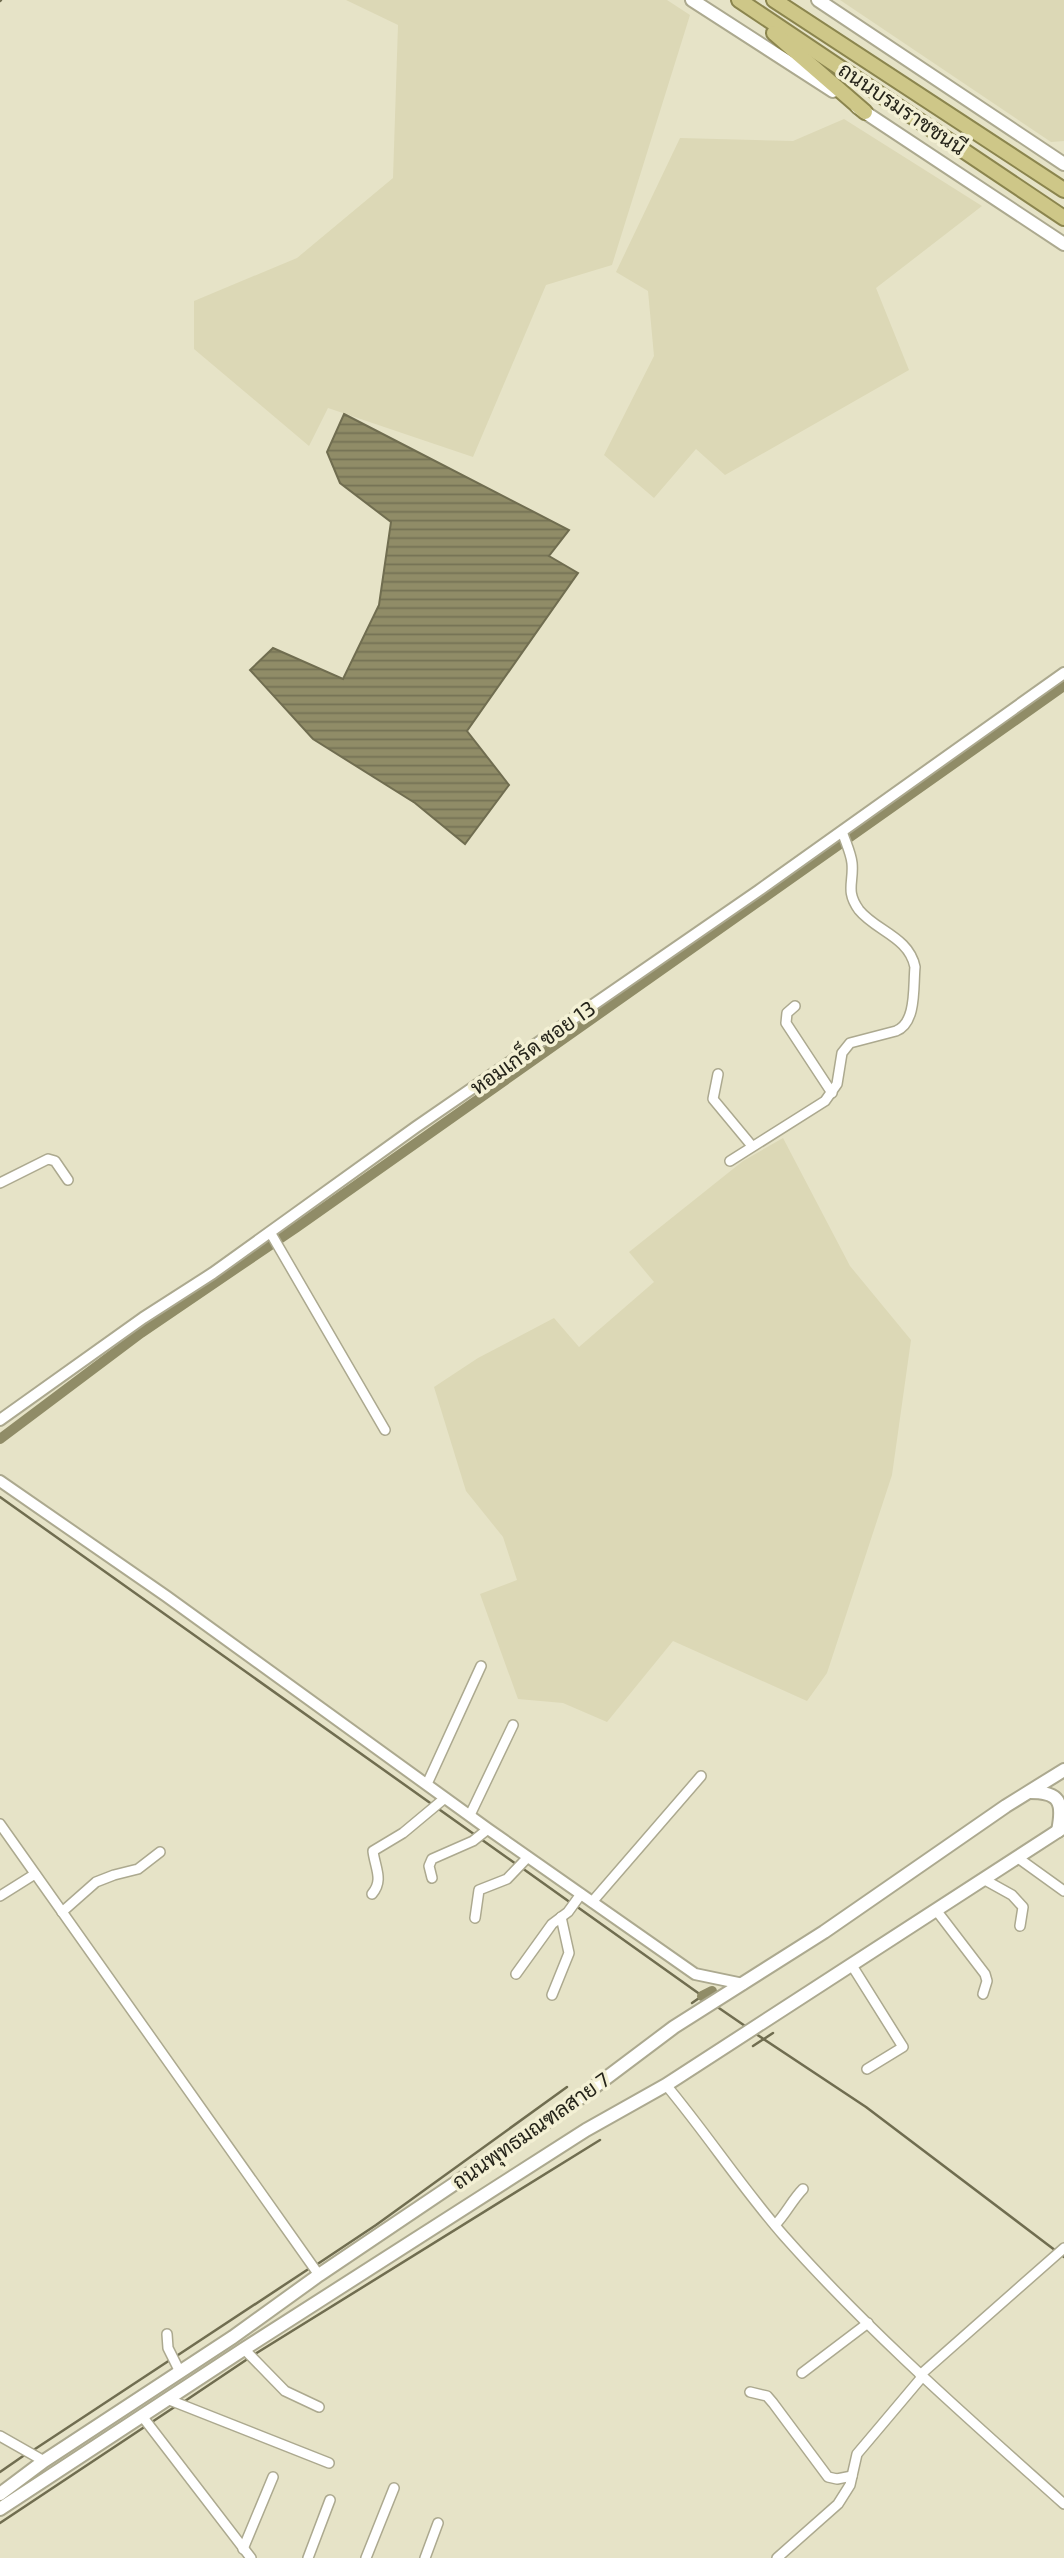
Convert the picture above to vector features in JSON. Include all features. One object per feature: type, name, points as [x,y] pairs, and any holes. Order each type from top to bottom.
[{"type":"highway","points":[[738,0],[865,112]]},
{"type":"highway","name":"ถนนบรมราชชนนี","points":[[738,0],[1064,218]]},
{"type":"highway","name":"ถนนบรมราชชนนี","points":[[774,0],[1064,190]]},
{"type":"main road","points":[[692,0],[1064,244]]},
{"type":"main road","points":[[818,0],[1064,164]]},
{"type":"main road","name":"ถนนพุทธมณฑลสาย 7","points":[[0,2494],[39,2459],[178,2367],[233,2337],[317,2273],[561,2112],[699,2010],[824,1932],[1064,1770]]},
{"type":"main road","points":[[1029,1792],[1048,1792],[1059,1798],[1064,1809],[1061,1829]]},
{"type":"main road","name":"ถนนพุทธมณฑลสาย 7","points":[[0,2509],[143,2417],[174,2403],[245,2350],[586,2130],[666,2085],[760,2025],[1061,1829]]},
{"type":"street","name":"หอมเกร็ด ซอย 13","points":[[0,1420],[272,1235],[416,1127],[844,838],[1064,673]]},
{"type":"street","points":[[730,1161],[808,1113],[832,1093],[845,1048],[850,1043],[896,1031],[906,1025],[915,967],[911,953],[906,946],[859,910],[849,892],[852,862],[844,838]]},
{"type":"street","points":[[794,1006],[787,1013],[786,1023],[832,1093]]},
{"type":"street","points":[[718,1074],[713,1099],[752,1146]]},
{"type":"street","points":[[0,1184],[48,1159],[55,1161],[68,1180]]},
{"type":"street","points":[[272,1235],[385,1430]]},
{"type":"street","points":[[0,1481],[428,1784],[443,1800],[470,1815],[481,1835],[526,1860],[579,1897],[592,1902],[695,1974],[743,1984]]},
{"type":"street","points":[[428,1784],[481,1666]]},
{"type":"street","points":[[470,1815],[513,1725]]},
{"type":"street","points":[[592,1902],[701,1776]]},
{"type":"street","points":[[372,1894],[380,1881],[373,1852],[432,1811],[443,1800]]},
{"type":"street","points":[[0,1824],[317,2273]]},
{"type":"street","points":[[432,1878],[429,1866],[432,1859],[481,1835]]},
{"type":"street","points":[[62,1912],[96,1882],[138,1869],[160,1852]]},
{"type":"street","points":[[1018,1858],[1064,1891]]},
{"type":"street","points":[[475,1918],[479,1890],[507,1880],[526,1860]]},
{"type":"street","points":[[0,1896],[35,1874]]},
{"type":"street","points":[[985,1880],[1019,1901],[1023,1907],[1020,1926]]},
{"type":"street","points":[[516,1975],[552,1924],[565,1914],[579,1897]]},
{"type":"street","points":[[936,1910],[985,1974],[987,1981],[983,1994]]},
{"type":"street","points":[[552,1995],[569,1954],[565,1914]]},
{"type":"street","points":[[851,1964],[903,2047],[867,2069]]},
{"type":"street","points":[[666,2085],[775,2225],[868,2323],[921,2376],[1064,2504]]},
{"type":"street","points":[[775,2225],[788,2212],[795,2197],[803,2189]]},
{"type":"street","points":[[777,2558],[838,2504],[847,2492],[857,2454],[921,2376],[1064,2248]]},
{"type":"street","points":[[802,2373],[868,2323]]},
{"type":"street","points":[[167,2334],[168,2348],[178,2367]]},
{"type":"street","points":[[245,2350],[285,2391],[320,2407]]},
{"type":"street","points":[[750,2392],[767,2396],[828,2477],[837,2479],[852,2476]]},
{"type":"street","points":[[174,2403],[329,2463]]},
{"type":"street","points":[[143,2417],[251,2558]]},
{"type":"street","points":[[0,2436],[39,2459]]},
{"type":"street","points":[[243,2549],[273,2477]]},
{"type":"street","points":[[366,2558],[394,2488]]},
{"type":"street","points":[[308,2558],[330,2500]]},
{"type":"street","points":[[425,2558],[438,2523]]},
{"type":"shaded area","points":[[346,0],[667,0],[690,15],[612,265],[546,285],[473,457],[328,408],[309,446],[194,349],[194,301],[297,258],[393,178],[398,25]]},
{"type":"shaded area","points":[[840,0],[1064,0],[1064,141],[1051,142]]},
{"type":"shaded area","points":[[844,119],[982,206],[876,288],[909,370],[725,475],[696,449],[654,498],[604,455],[654,356],[648,291],[616,272],[680,138],[793,141]]},
{"type":"shaded area","points":[[344,414],[569,530],[549,556],[578,573],[467,731],[509,785],[465,844],[415,803],[313,739],[250,670],[273,648],[343,679],[379,605],[391,522],[340,483],[327,452]]},
{"type":"shaded area","points":[[783,1138],[850,1266],[911,1340],[892,1475],[827,1673],[807,1701],[673,1641],[607,1722],[563,1703],[518,1699],[480,1594],[517,1580],[503,1537],[466,1491],[434,1387],[478,1358],[554,1318],[579,1347],[654,1282],[629,1252],[743,1161]]},
{"type":"waterway","points":[[0,1439],[141,1333],[297,1227],[1064,686]]},
{"type":"waterway","points":[[0,1497],[516,1864]]},
{"type":"waterway","points":[[522,1868],[571,1903]]},
{"type":"waterway","points":[[576,1906],[708,2000]]},
{"type":"waterway","points":[[702,1996],[712,1991]]},
{"type":"waterway","points":[[692,2003],[702,1996]]},
{"type":"waterway","points":[[716,2006],[748,2028]]},
{"type":"waterway","points":[[753,2032],[866,2107],[1064,2257]]},
{"type":"waterway","points":[[753,2046],[773,2033]]},
{"type":"waterway","points":[[316,2265],[567,2087]]},
{"type":"waterway","points":[[255,2354],[600,2140]]},
{"type":"waterway","points":[[175,2357],[310,2268]]},
{"type":"waterway","points":[[182,2403],[249,2358]]},
{"type":"waterway","points":[[32,2451],[170,2360]]},
{"type":"waterway","points":[[0,2523],[176,2406]]},
{"type":"waterway","points":[[0,2472],[26,2454]]}]
